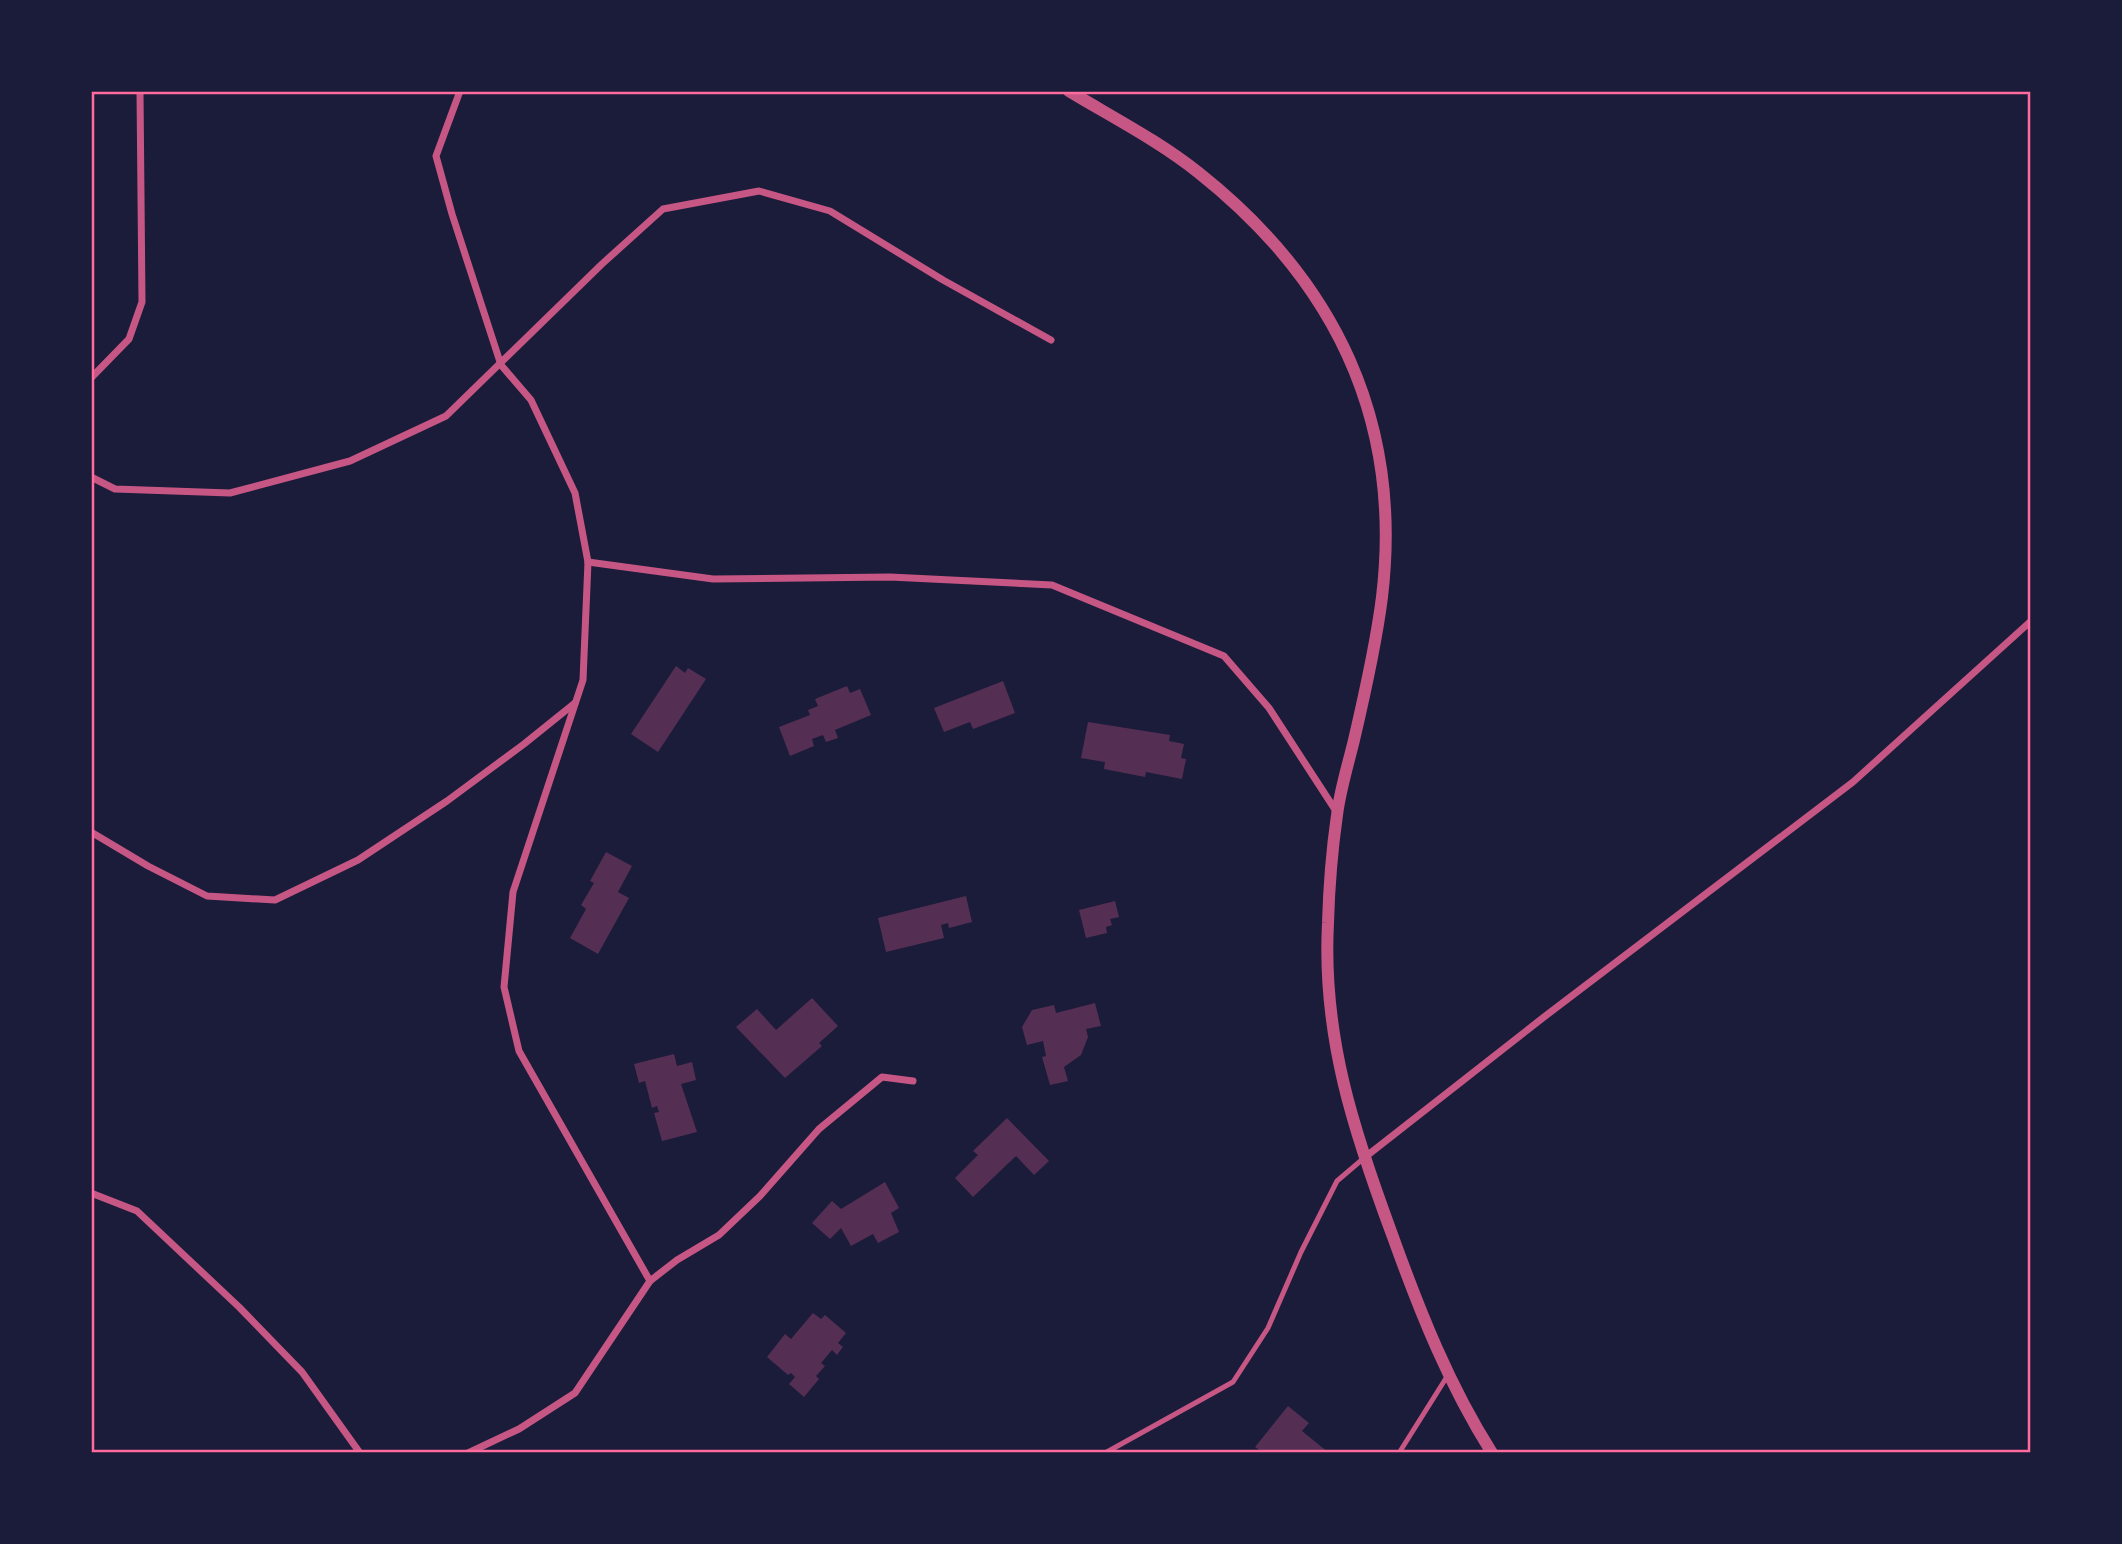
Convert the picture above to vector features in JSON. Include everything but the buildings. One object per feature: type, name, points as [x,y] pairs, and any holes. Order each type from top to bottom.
[{"type":"street","points":[[91,378],[129,339],[142,302],[140,91]]},
{"type":"street","points":[[460,91],[436,156],[501,365],[531,400],[575,493],[588,562],[583,680],[513,892],[504,987],[519,1051],[650,1281]]},
{"type":"street","points":[[1069,91],[1140,133],[1195,170],[1237,204],[1287,257],[1317,298],[1344,345],[1364,396],[1377,440],[1384,478],[1385,531],[1382,594],[1367,684],[1337,813],[1327,924],[1328,982],[1336,1054],[1350,1116],[1417,1304],[1448,1376],[1492,1453]]},
{"type":"street","points":[[91,477],[115,489],[230,493],[350,461],[446,416],[602,264],[663,209],[759,191],[830,211],[943,280],[1051,340]]},
{"type":"street","points":[[588,562],[713,579],[890,577],[1052,585],[1224,656],[1269,708],[1337,813]]},
{"type":"street","points":[[1364,1158],[1523,1033],[1853,782],[2031,621]]},
{"type":"street","points":[[91,832],[207,897],[275,900],[358,860],[458,793],[575,702]]},
{"type":"street","points":[[468,1453],[519,1429],[575,1393],[650,1281],[677,1260],[719,1235],[760,1196],[819,1129],[882,1077],[913,1080]]},
{"type":"street","points":[[91,1193],[136,1211],[239,1307],[302,1372],[360,1453]]},
{"type":"lane","points":[[1105,1453],[1233,1382],[1268,1328],[1301,1252],[1337,1181],[1364,1158]]},
{"type":"lane","points":[[1399,1453],[1448,1376]]}]
